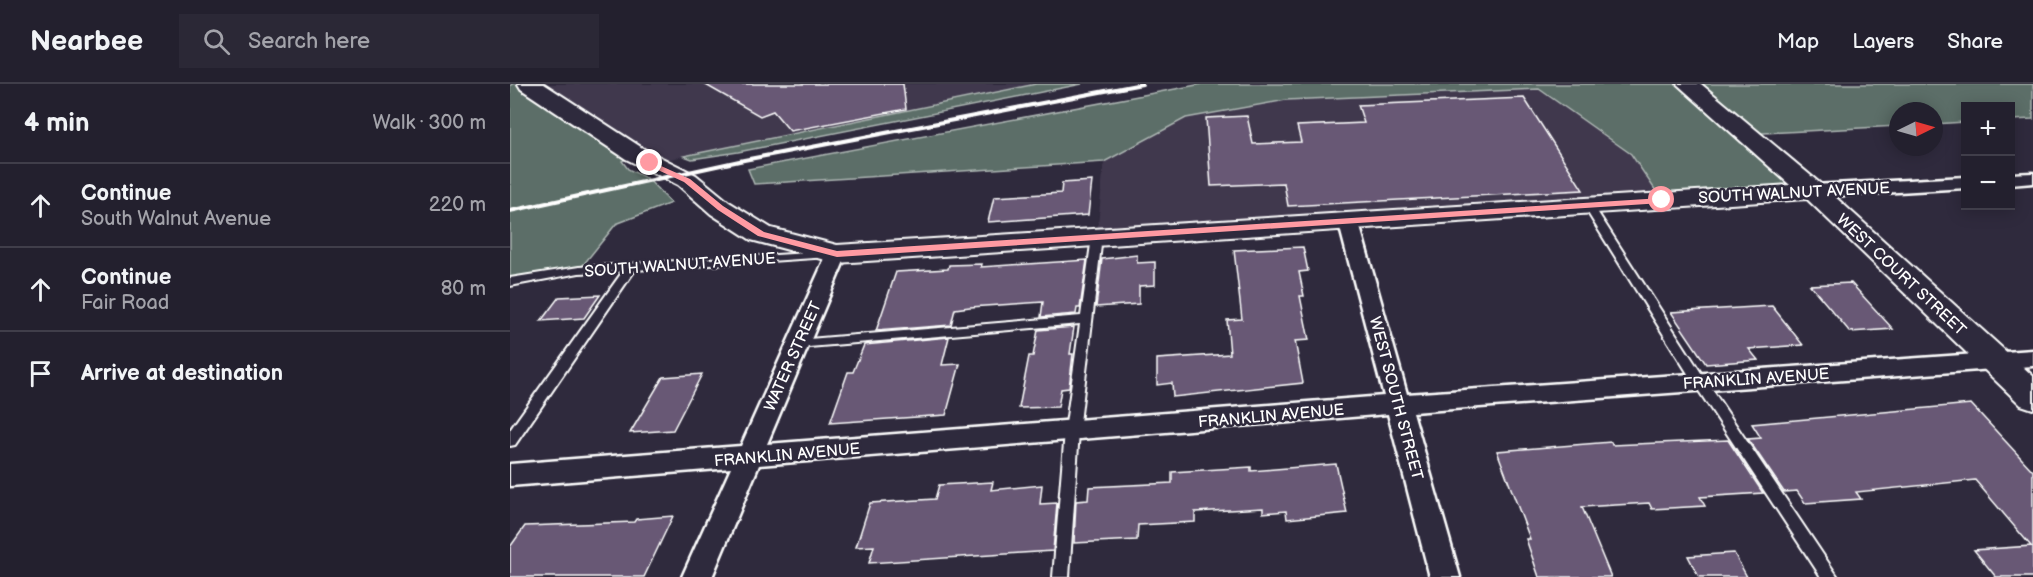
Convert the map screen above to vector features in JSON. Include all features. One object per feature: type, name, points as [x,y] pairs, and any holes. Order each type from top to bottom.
[{"type":"main road","points":[[529,84],[635,154],[687,180],[720,208],[761,234],[837,254]]},
{"type":"main road","name":"WEST COURT STREET","points":[[1688,84],[1813,191],[2033,396]]},
{"type":"main road","name":"SOUTH WALNUT AVENUE","points":[[837,254],[1813,191]]},
{"type":"street","points":[[2015,180],[2033,178]]},
{"type":"street","name":"SOUTH WALNUT AVENUE","points":[[1813,191],[1961,182]]},
{"type":"street","name":"WEST SOUTH STREET","points":[[1348,220],[1445,577]]},
{"type":"street","name":"WATER STREET","points":[[697,577],[837,254]]},
{"type":"street","name":"FRANKLIN AVENUE","points":[[510,475],[1398,404],[2033,358]]},
{"type":"lane","points":[[1588,205],[1700,382],[1830,577]]},
{"type":"lane","points":[[1061,577],[1072,431],[1097,237]]},
{"type":"lane","name":"SOUTH WALNUT AVENUE","points":[[510,282],[579,270],[631,268],[741,258],[837,254]]},
{"type":"lane","points":[[510,441],[631,268]]},
{"type":"lane","points":[[797,344],[1085,320]]},
{"type":"shaded area","points":[[529,84],[1036,84],[650,163]]},
{"type":"shaded area","points":[[1539,89],[1631,154],[1662,200],[1097,237],[1104,162],[1186,118],[1286,100]]},
{"type":"green space","points":[[529,84],[635,154],[622,161],[628,169],[648,179],[671,203],[616,224],[579,270],[510,282],[510,86]]},
{"type":"green space","points":[[1036,84],[1082,84],[738,152],[692,159],[684,156]]},
{"type":"green space","points":[[1202,84],[2033,84],[2033,119],[2015,120],[2015,102],[1961,102],[1961,122],[1943,123],[1943,102],[1889,102],[1889,126],[1746,134],[1813,191],[1662,200],[1631,154],[1539,89],[1286,100],[1186,118],[1104,162],[754,184],[748,169]]},
{"type":"building","points":[[704,84],[903,84],[906,109],[790,131],[773,111],[760,116]]},
{"type":"building","points":[[1524,98],[1583,190],[1288,206],[1284,183],[1211,186],[1206,118],[1247,116],[1253,144],[1301,142],[1297,126],[1364,123],[1358,105]]},
{"type":"building","points":[[1092,181],[1088,215],[988,222],[994,197],[1061,193],[1062,183]]},
{"type":"building","points":[[1303,247],[1308,271],[1299,272],[1304,296],[1300,296],[1309,340],[1295,341],[1303,383],[1173,397],[1172,383],[1157,385],[1157,359],[1230,354],[1227,320],[1242,319],[1234,250]]},
{"type":"building","points":[[1137,255],[1137,263],[1155,262],[1155,285],[1139,286],[1139,304],[1096,307],[1102,259]]},
{"type":"building","points":[[1087,260],[1080,308],[1077,308],[1076,314],[1041,317],[1043,302],[970,307],[955,309],[951,325],[876,331],[896,272],[948,269],[949,265],[982,264],[981,267]]},
{"type":"building","points":[[1851,283],[1893,329],[1850,332],[1810,285]]},
{"type":"building","points":[[600,295],[584,318],[541,321],[559,297]]},
{"type":"building","points":[[1772,306],[1803,345],[1749,349],[1758,360],[1706,364],[1671,312]]},
{"type":"building","points":[[1074,327],[1069,388],[1061,389],[1058,407],[1019,408],[1029,356],[1033,356],[1038,330]]},
{"type":"building","points":[[949,337],[942,365],[960,364],[946,415],[830,423],[848,372],[853,372],[864,345]]},
{"type":"building","points":[[702,374],[673,430],[630,433],[663,377]]},
{"type":"building","points":[[1971,404],[2033,471],[2033,577],[1996,577],[1974,550],[2031,546],[1975,480],[1856,492],[1861,499],[1805,503],[1797,491],[1784,492],[1748,439],[1761,438],[1752,424]]},
{"type":"building","points":[[1728,440],[1763,493],[1700,497],[1705,506],[1652,509],[1649,503],[1582,507],[1611,577],[1539,577],[1526,539],[1530,539],[1497,451],[1611,442],[1612,445]]},
{"type":"building","points":[[1336,464],[1347,513],[1287,519],[1286,511],[1263,513],[1263,508],[1195,512],[1195,522],[1138,525],[1137,540],[1074,543],[1076,501],[1088,500],[1089,487],[1172,483],[1172,472],[1251,467],[1251,471]]},
{"type":"building","points":[[993,482],[991,490],[1042,485],[1040,504],[1057,503],[1053,551],[869,563],[874,546],[856,547],[870,503],[935,499],[939,485]]},
{"type":"building","points":[[673,516],[644,577],[510,577],[510,547],[525,526],[634,522],[636,519]]},
{"type":"building","points":[[1734,553],[1747,577],[1699,577],[1688,556]]},
{"type":"railway","points":[[510,211],[744,160],[1142,84]]},
{"type":"route","points":[[650,163],[687,180],[720,208],[761,234],[837,254],[1662,200]]}]
